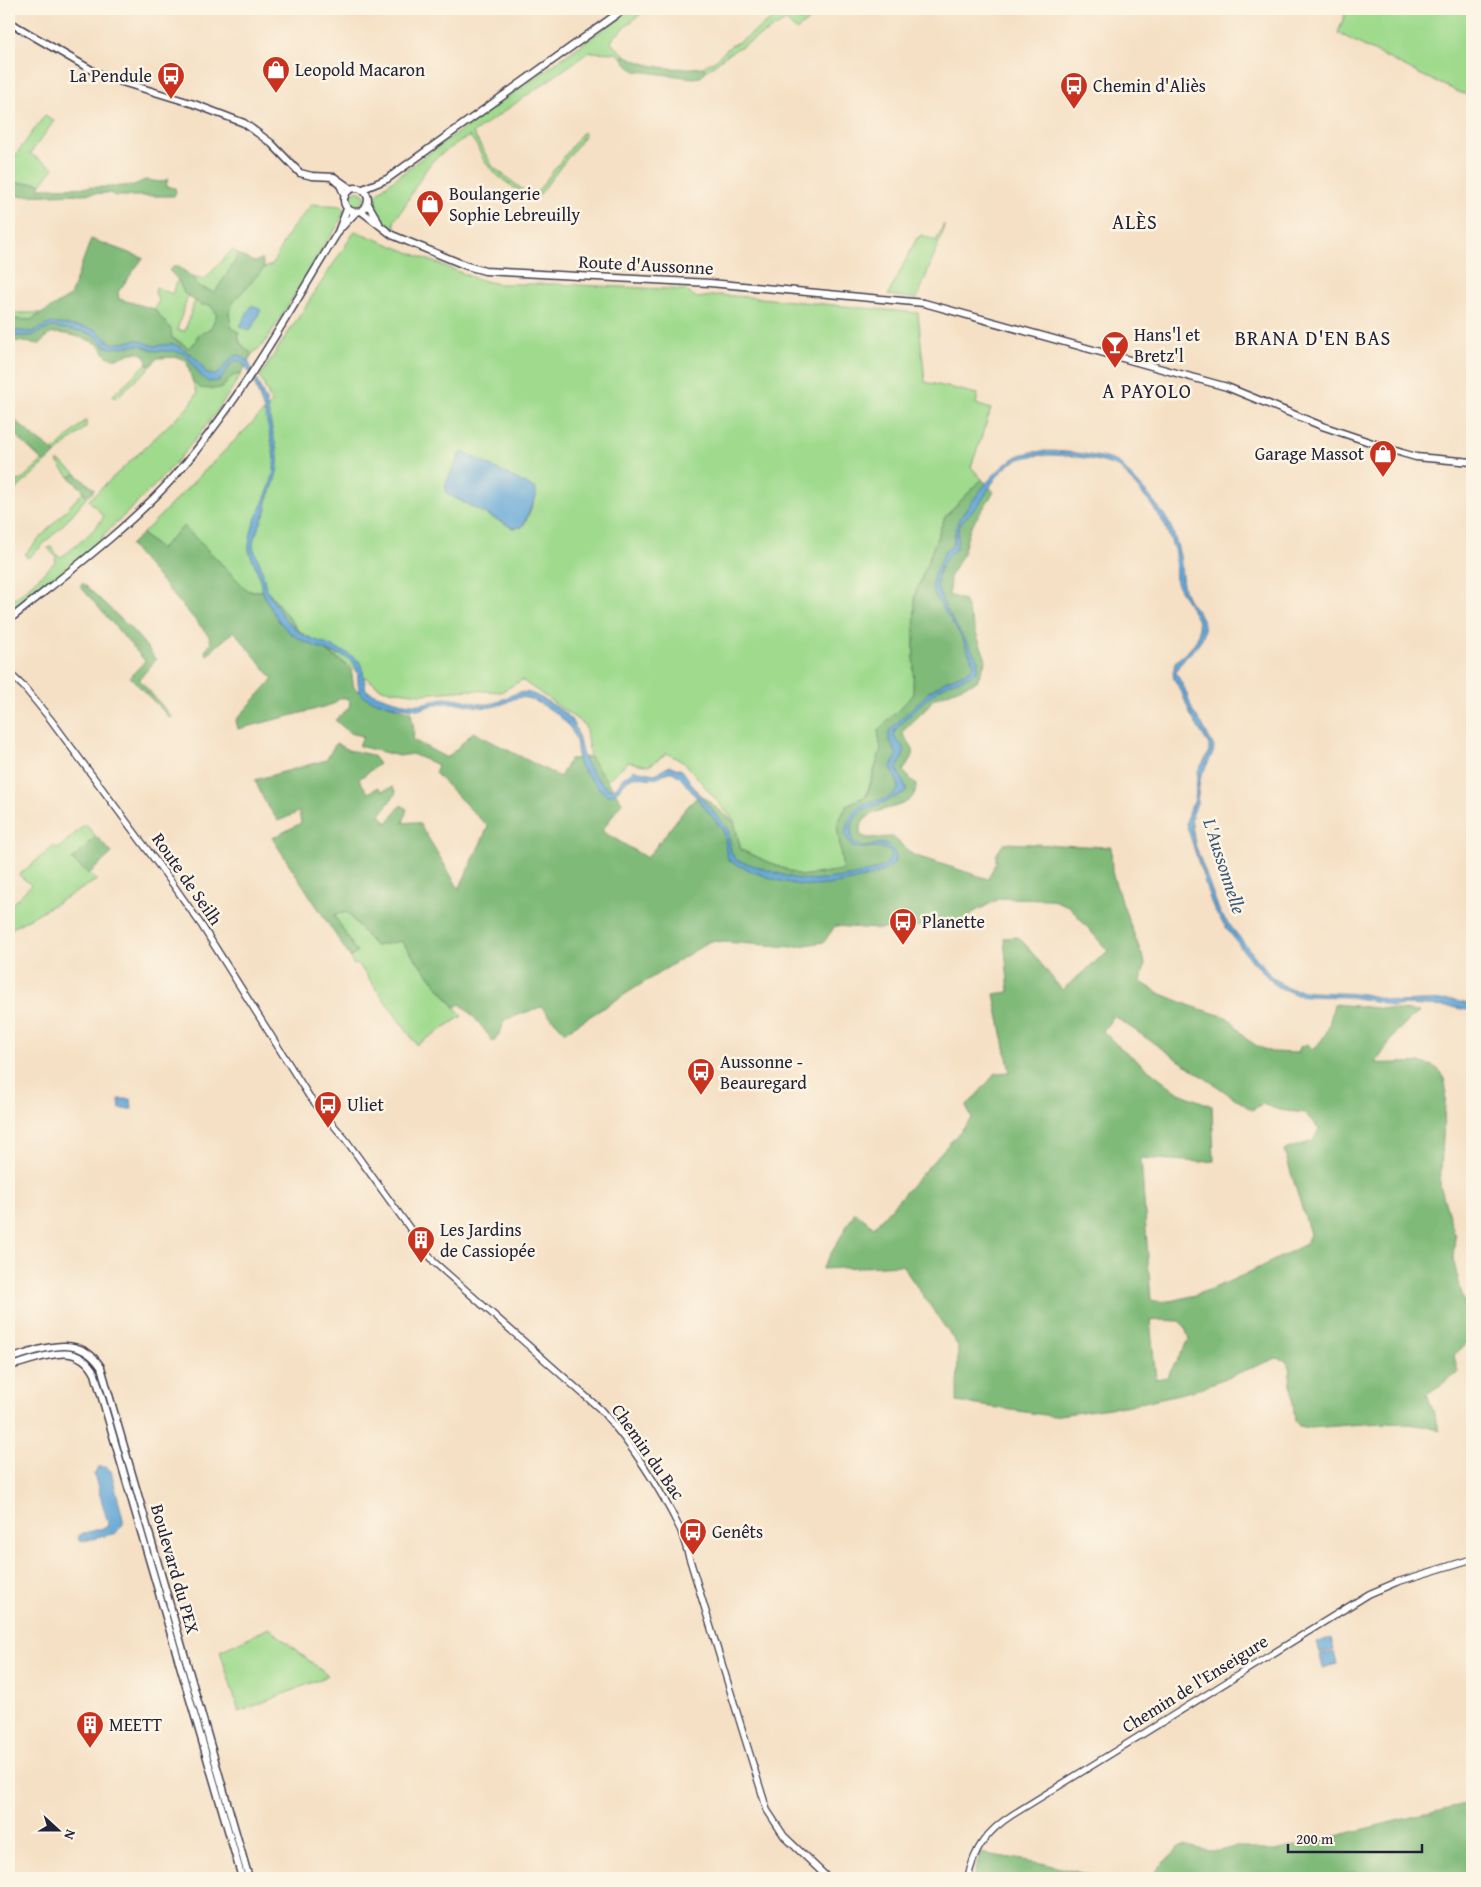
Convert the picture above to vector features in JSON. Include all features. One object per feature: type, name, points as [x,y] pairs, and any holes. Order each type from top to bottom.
[{"type":"main road","points":[[344,196],[351,189],[359,188],[363,190],[387,179],[624,9]]},
{"type":"main road","points":[[9,22],[94,72],[244,122],[271,143],[300,173],[338,178],[351,189]]},
{"type":"main road","points":[[9,620],[116,532],[170,481],[212,431],[256,366],[338,232],[347,209],[340,185],[327,176]]},
{"type":"main road","points":[[338,232],[387,179]]},
{"type":"main road","points":[[363,190],[368,201]]},
{"type":"main road","name":"Route d'Aussonne","points":[[368,201],[382,228]]},
{"type":"main road","points":[[347,209],[358,212]]},
{"type":"main road","name":"Route d'Aussonne","points":[[358,212],[392,235],[411,244],[485,271],[710,283],[916,302],[1227,387],[1322,426],[1402,453],[1416,457],[1472,462]]},
{"type":"main road","name":"Boulevard du PEX","points":[[9,1359],[56,1346],[67,1345],[87,1352],[101,1367],[249,1878]]},
{"type":"main road","name":"Boulevard du PEX","points":[[9,1368],[51,1354],[70,1353],[89,1364],[98,1381],[242,1878]]},
{"type":"street","name":"Route de Seilh","points":[[9,673],[24,687],[51,720],[172,883],[202,926],[309,1096],[324,1115]]},
{"type":"street","name":"Chemin du Bac","points":[[324,1115],[346,1140],[434,1262],[600,1409],[621,1434],[642,1465],[670,1509],[681,1531],[767,1810],[784,1836],[828,1878]]},
{"type":"street","name":"Chemin de l'Enseigure","points":[[968,1878],[972,1864],[984,1840],[992,1829],[1008,1818],[1369,1594],[1397,1582],[1472,1559]]},
{"type":"green space","points":[[629,9],[646,9],[613,38],[611,43],[625,55],[623,58],[616,53],[589,52],[473,133],[493,167],[531,196],[534,196],[583,132],[585,135],[536,199],[530,199],[494,172],[469,136],[430,164],[394,221],[396,234],[379,219],[375,209],[374,198],[383,188]]},
{"type":"green space","points":[[824,9],[839,9],[813,18],[802,25],[797,31],[786,21],[728,54],[706,71],[703,67],[715,60],[732,45],[741,41],[778,15],[787,15],[802,20]]},
{"type":"green space","points":[[1347,9],[1472,9],[1472,96],[1419,74],[1338,33]]},
{"type":"green space","points":[[625,55],[653,66],[673,68],[703,67],[706,71],[701,77],[693,78],[636,71],[625,63],[623,58]]},
{"type":"green space","points":[[45,115],[54,121],[30,154],[54,168],[41,184],[9,183],[9,164]]},
{"type":"green space","points":[[168,179],[166,186],[175,188],[174,196],[115,196],[110,193],[16,196],[9,200],[9,183],[38,183],[41,184],[39,188],[110,187],[134,185],[145,180],[161,182]]},
{"type":"green space","points":[[357,191],[366,198],[354,210],[349,206],[348,197]]},
{"type":"green space","points":[[312,204],[340,206],[343,207],[344,212],[337,227],[324,245],[264,344],[252,354],[242,345],[238,332],[231,327],[229,313],[234,301],[264,268],[272,265],[289,232]]},
{"type":"green space","points":[[944,224],[943,232],[917,299],[888,295],[917,238],[922,235],[936,241]]},
{"type":"green space","points":[[355,231],[477,279],[498,284],[555,284],[685,290],[697,298],[718,295],[749,297],[918,313],[925,382],[978,394],[976,404],[991,409],[971,467],[982,479],[945,517],[915,595],[913,695],[878,730],[881,749],[866,796],[848,804],[837,824],[843,870],[801,876],[741,850],[734,821],[686,764],[667,753],[649,766],[628,762],[606,781],[590,757],[585,725],[522,680],[501,692],[468,690],[421,694],[382,689],[299,631],[268,591],[248,591],[184,526],[160,549],[142,534],[272,403],[260,376]],"holes":[[[449,495],[536,497],[525,523],[522,527],[513,528]]]},
{"type":"green space","points":[[91,239],[143,258],[118,292],[119,299],[154,309],[171,329],[172,338],[188,348],[194,344],[198,335],[211,328],[217,314],[210,305],[201,305],[184,293],[179,281],[169,270],[176,265],[194,278],[198,286],[215,293],[238,254],[254,262],[262,259],[264,268],[234,301],[229,313],[231,327],[238,332],[239,342],[252,354],[241,374],[232,376],[222,388],[200,388],[192,380],[187,362],[178,357],[157,358],[150,367],[146,356],[140,353],[131,353],[119,358],[109,357],[96,343],[66,334],[52,333],[40,344],[9,340],[9,319],[31,320],[70,296]]},
{"type":"green space","points":[[232,250],[238,254],[215,293],[198,286],[194,278],[205,279]]},
{"type":"green space","points":[[178,279],[184,293],[188,295],[177,330],[185,331],[195,300],[201,305],[210,305],[217,314],[211,328],[198,335],[194,344],[188,348],[172,338],[162,319],[154,309],[159,301],[155,293],[156,287],[172,294]]},
{"type":"green space","points":[[9,313],[41,313],[31,320],[9,319]]},
{"type":"green space","points":[[147,363],[150,367],[116,398],[113,397],[113,395]]},
{"type":"green space","points":[[241,374],[227,397],[195,439],[161,479],[104,534],[102,539],[9,616],[9,601],[21,594],[55,562],[56,557],[48,548],[51,547],[61,557],[95,528],[104,517],[89,500],[190,405],[197,393],[192,380],[200,388],[222,388],[232,376]]},
{"type":"green space","points":[[9,415],[56,453],[45,463],[9,429]]},
{"type":"green space","points":[[86,420],[86,427],[56,453],[53,451]]},
{"type":"green space","points":[[43,460],[45,463],[9,496],[9,493],[16,485],[9,478],[9,474],[14,480],[20,481]]},
{"type":"green space","points":[[59,461],[76,474],[69,477],[57,462]]},
{"type":"green space","points":[[76,474],[94,489],[87,497],[82,489],[69,477]]},
{"type":"green space","points":[[982,479],[994,492],[970,528],[963,554],[950,576],[949,595],[964,600],[986,660],[977,681],[933,699],[924,711],[904,730],[903,735],[914,753],[903,771],[916,784],[914,794],[908,801],[869,816],[862,824],[860,835],[868,838],[893,837],[913,855],[988,879],[996,863],[996,855],[1004,843],[1111,847],[1112,872],[1145,963],[1141,982],[1159,993],[1226,1017],[1233,1022],[1245,1038],[1271,1052],[1298,1053],[1300,1047],[1307,1044],[1312,1050],[1318,1045],[1325,1034],[1334,1004],[1419,1012],[1396,1032],[1376,1063],[1419,1063],[1435,1067],[1444,1077],[1446,1087],[1440,1186],[1455,1236],[1453,1259],[1470,1326],[1466,1344],[1454,1355],[1458,1373],[1427,1394],[1440,1431],[1411,1424],[1394,1423],[1309,1428],[1299,1426],[1295,1421],[1289,1366],[1285,1360],[1277,1358],[1192,1391],[1131,1405],[1052,1416],[957,1402],[958,1346],[902,1265],[822,1269],[855,1212],[874,1227],[972,1118],[966,1107],[996,1073],[1010,1072],[994,994],[1009,992],[1004,938],[1018,937],[1062,990],[1108,951],[1069,906],[1049,899],[1001,898],[972,913],[962,928],[924,926],[877,929],[835,926],[824,942],[793,947],[710,941],[565,1032],[541,1007],[504,1020],[501,1031],[493,1042],[478,1021],[465,1008],[460,1004],[455,1007],[401,941],[375,946],[347,912],[334,915],[357,953],[350,957],[272,838],[301,823],[299,812],[278,821],[264,800],[255,780],[326,760],[336,743],[348,750],[372,755],[379,764],[359,779],[368,793],[379,787],[382,791],[393,787],[396,793],[380,815],[387,823],[401,805],[407,809],[403,823],[414,822],[420,824],[459,889],[488,827],[435,773],[438,765],[412,754],[399,756],[359,746],[363,736],[350,733],[335,720],[349,708],[350,702],[346,698],[340,698],[333,704],[313,710],[238,729],[236,720],[273,679],[234,631],[207,655],[205,651],[211,643],[209,636],[130,545],[142,534],[160,549],[184,526],[248,591],[268,591],[299,631],[351,669],[354,688],[373,700],[411,712],[414,730],[413,740],[447,758],[473,732],[560,777],[570,759],[590,757],[622,802],[602,831],[647,858],[686,808],[700,794],[734,822],[741,850],[801,876],[843,870],[837,824],[848,804],[867,796],[881,749],[878,730],[913,695],[915,595],[945,517]],"holes":[[[1114,1016],[1252,1110],[1262,1104],[1279,1110],[1305,1113],[1319,1129],[1313,1141],[1284,1150],[1310,1234],[1306,1244],[1252,1271],[1205,1291],[1184,1298],[1165,1301],[1151,1300],[1141,1158],[1200,1162],[1214,1161],[1212,1106],[1179,1093],[1117,1045],[1103,1031]],[[1150,1321],[1179,1321],[1185,1327],[1189,1340],[1167,1377],[1156,1379]]]},
{"type":"green space","points":[[83,492],[87,497],[63,525],[27,558],[25,554]]},
{"type":"green space","points":[[83,583],[131,629],[156,660],[139,679],[171,716],[170,718],[130,677],[145,661],[80,586]]},
{"type":"green space","points":[[85,824],[96,836],[72,860],[97,880],[9,930],[9,907],[31,885],[19,875],[54,846],[58,849]]},
{"type":"green space","points":[[96,836],[112,853],[89,874],[72,860]]},
{"type":"green space","points":[[347,912],[375,946],[401,941],[462,1016],[417,1045],[359,965],[353,964],[350,957],[357,953],[334,915]]},
{"type":"green space","points":[[269,1628],[328,1676],[239,1712],[220,1651]]},
{"type":"green space","points":[[1468,1803],[1472,1804],[1472,1878],[1358,1878],[1356,1872],[1334,1878],[1148,1878],[1178,1848],[1184,1846],[1210,1851],[1220,1851],[1234,1847],[1280,1850]]},
{"type":"green space","points":[[980,1853],[1041,1863],[1101,1878],[973,1878]]},
{"type":"water","points":[[252,305],[261,310],[250,331],[240,326]]},
{"type":"water","points":[[51,323],[96,330],[113,344],[138,340],[154,346],[172,344],[179,346],[197,359],[207,374],[217,375],[234,356],[239,355],[248,361],[266,401],[278,456],[276,477],[267,501],[267,509],[254,538],[253,547],[262,569],[266,589],[285,619],[301,634],[347,653],[359,661],[362,666],[366,690],[408,704],[421,704],[447,698],[488,704],[522,692],[535,695],[557,707],[571,720],[576,729],[587,764],[597,778],[609,789],[616,788],[623,778],[634,770],[655,774],[670,766],[682,770],[728,830],[731,852],[736,860],[799,879],[831,878],[858,874],[880,868],[889,861],[891,853],[887,850],[878,847],[857,848],[852,847],[845,834],[850,819],[856,810],[862,805],[885,799],[898,789],[891,767],[897,755],[889,739],[889,732],[929,692],[945,681],[970,671],[974,664],[962,638],[934,594],[932,583],[945,551],[953,545],[959,519],[978,493],[1007,463],[1025,453],[1067,452],[1096,456],[1118,462],[1148,495],[1169,523],[1181,561],[1182,580],[1185,591],[1203,621],[1204,632],[1199,644],[1178,667],[1176,673],[1185,689],[1193,712],[1202,724],[1214,747],[1213,753],[1200,778],[1197,803],[1191,819],[1195,844],[1220,913],[1269,974],[1287,988],[1310,992],[1363,994],[1398,1002],[1452,1000],[1472,1005],[1472,1011],[1451,1007],[1403,1005],[1392,1007],[1380,1002],[1350,997],[1297,995],[1276,986],[1245,953],[1217,915],[1211,902],[1186,823],[1189,811],[1195,800],[1198,771],[1209,753],[1209,745],[1191,716],[1173,674],[1175,662],[1190,649],[1197,639],[1199,629],[1197,619],[1176,583],[1175,552],[1165,525],[1150,503],[1120,468],[1083,458],[1038,455],[1015,461],[995,479],[981,502],[960,525],[957,548],[941,567],[937,581],[946,609],[978,660],[978,669],[971,675],[939,689],[896,729],[894,736],[904,750],[897,769],[906,787],[906,792],[860,811],[852,826],[853,843],[864,847],[881,844],[887,845],[896,856],[894,863],[887,869],[875,874],[847,882],[822,886],[793,884],[771,878],[729,861],[722,829],[680,777],[673,773],[669,772],[651,778],[634,777],[627,780],[614,794],[606,795],[579,764],[576,741],[571,729],[563,719],[532,700],[519,698],[486,707],[459,703],[440,703],[421,709],[392,706],[365,697],[359,688],[356,667],[353,662],[294,636],[281,624],[265,597],[250,554],[249,545],[253,525],[272,479],[274,460],[264,411],[246,367],[239,361],[233,361],[219,381],[208,382],[182,353],[156,351],[139,345],[112,348],[105,346],[94,335],[52,327],[31,336],[9,336],[9,330],[32,332]]},
{"type":"water","points":[[463,452],[536,489],[536,497],[522,527],[513,528],[446,493],[446,483],[460,454]]},
{"type":"water","points":[[119,1099],[131,1099],[132,1109],[120,1109]]},
{"type":"water","points":[[98,1467],[106,1467],[111,1471],[123,1524],[116,1533],[80,1542],[78,1538],[81,1534],[107,1527],[108,1523],[94,1474]]},
{"type":"water","points":[[1331,1638],[1334,1650],[1320,1654],[1317,1642]]},
{"type":"water","points":[[1334,1652],[1337,1664],[1323,1668],[1320,1656]]},
{"type":"place","name":"Leopold Macaron","points":[[276,94]]},
{"type":"place","name":"La Pendule","points":[[171,100]]},
{"type":"place","name":"Chemin d'Aliès","points":[[1074,110]]},
{"type":"place","name":"Boulangerie Sophie Lebreuilly","points":[[430,228]]},
{"type":"place","name":"Hans'l et Bretz'l","points":[[1115,369]]},
{"type":"place","name":"Garage Massot","points":[[1383,478]]},
{"type":"place","name":"Planette","points":[[903,946]]},
{"type":"place","name":"Aussonne - Beauregard","points":[[701,1096]]},
{"type":"place","name":"Uliet","points":[[328,1129]]},
{"type":"place","name":"Les Jardins de Cassiopée","points":[[421,1264]]},
{"type":"place","name":"Genêts","points":[[693,1556]]},
{"type":"place","name":"MEETT","points":[[90,1749]]},
{"type":"district","name":"ALÈS","points":[[1135,222]]},
{"type":"district","name":"BRANA D'EN BAS","points":[[1313,338]]},
{"type":"district","name":"A PAYOLO","points":[[1147,391]]},
{"type":"water label","name":"L'Aussonnelle","points":[[1225,866]]}]
